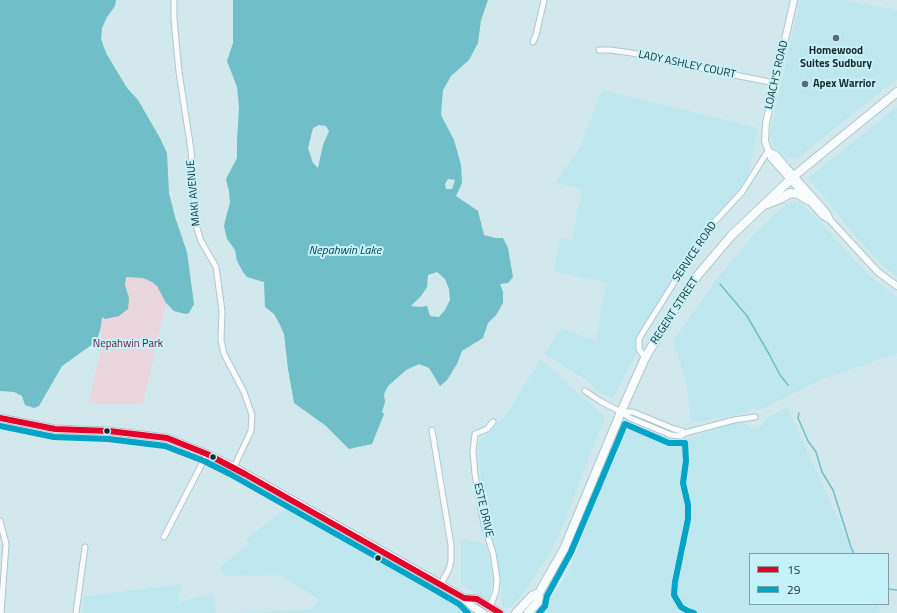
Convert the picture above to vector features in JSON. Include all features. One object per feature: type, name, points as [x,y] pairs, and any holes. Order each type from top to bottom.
[{"type":"main road","name":"REGENT STREET","points":[[531,611],[538,602],[539,593],[564,549],[645,358],[668,318],[698,275],[731,236],[792,178],[897,92]]},
{"type":"main road","points":[[762,206],[790,193],[798,194],[808,200]]},
{"type":"main road","points":[[0,418],[55,429],[109,431],[167,438],[207,454],[234,467],[441,584],[464,598],[473,607],[483,613]]},
{"type":"main road","name":"REGENT STREET","points":[[516,613],[532,596],[539,593]]},
{"type":"main road","points":[[464,598],[477,599],[500,613]]},
{"type":"street","name":"MAKI AVENUE","points":[[174,0],[174,19],[179,72],[191,150],[196,225],[201,241],[216,267],[222,311],[221,340],[224,354],[244,392],[252,415],[251,431],[234,467]]},
{"type":"street","points":[[533,42],[544,0]]},
{"type":"street","name":"LOACH'S ROAD","points":[[768,151],[764,129],[794,0]]},
{"type":"street","name":"LADY ASHLEY COURT","points":[[599,50],[632,53],[775,83]]},
{"type":"street","points":[[768,151],[776,156],[808,200],[823,216],[830,220],[878,272],[897,286]]},
{"type":"street","name":"SERVICE ROAD","points":[[645,358],[639,349],[639,339],[644,329],[707,230],[742,192],[768,151]]},
{"type":"street","points":[[792,178],[827,213],[830,220]]},
{"type":"street","points":[[585,391],[621,412],[633,412],[682,431],[685,434],[734,420],[755,417]]},
{"type":"street","name":"ESTE DRIVE","points":[[490,607],[496,591],[497,579],[493,553],[484,525],[475,474],[473,441],[475,434],[487,429],[493,422]]},
{"type":"street","points":[[432,430],[451,545],[451,562],[441,584]]},
{"type":"street","points":[[164,537],[207,454]]},
{"type":"street","points":[[0,521],[6,544],[1,613]]},
{"type":"street","points":[[76,613],[85,547]]},
{"type":"shaded area","points":[[800,0],[843,0],[897,10],[897,79],[796,159],[786,158],[775,147],[771,140],[770,133]]},
{"type":"shaded area","points":[[602,90],[758,128],[746,186],[707,231],[639,339],[639,349],[613,398],[600,393],[586,380],[545,354],[561,328],[596,341],[606,283],[554,271],[560,238],[572,240],[582,189],[555,183],[580,147]]},
{"type":"shaded area","points":[[897,107],[897,277],[884,267],[860,241],[808,178]]},
{"type":"shaded area","points":[[788,202],[800,202],[824,226],[866,273],[897,297],[897,353],[821,380],[761,410],[754,408],[745,413],[705,421],[691,422],[686,381],[673,341],[713,284],[753,235]]},
{"type":"shaded area","points":[[541,359],[605,417],[558,537],[545,561],[522,595],[510,608],[502,608],[501,581],[480,474],[478,443],[505,416]]},
{"type":"shaded area","points":[[787,407],[854,553],[749,553],[749,605],[877,605],[881,613],[540,613],[559,587],[571,566],[600,488],[616,456],[625,432],[635,426],[674,439],[682,440],[738,422],[744,423],[750,428],[755,429],[762,426],[765,419]]},
{"type":"shaded area","points":[[291,505],[356,541],[475,613],[230,613],[312,609],[319,599],[279,575],[224,576],[220,567],[250,544],[246,539]]},
{"type":"shaded area","points":[[461,539],[486,544],[493,579],[489,600],[461,585]]},
{"type":"shaded area","points":[[181,584],[179,602],[213,593],[216,613],[82,613],[84,596]]},
{"type":"green space","name":"Nepahwin Park","points":[[126,277],[143,278],[152,282],[157,286],[166,303],[143,404],[99,404],[89,402],[100,353],[102,317],[129,298],[125,285]]},
{"type":"water","points":[[0,0],[116,0],[115,6],[107,17],[102,28],[101,39],[106,53],[127,88],[138,100],[167,153],[169,193],[175,217],[187,252],[194,304],[189,313],[186,314],[174,311],[166,303],[157,286],[152,282],[143,278],[126,277],[125,285],[129,298],[128,309],[119,316],[105,319],[102,317],[97,341],[62,366],[39,406],[34,408],[25,405],[22,396],[14,392],[0,391]]},
{"type":"water","name":"Nepahwin Lake","points":[[233,0],[488,0],[481,20],[478,43],[469,60],[451,76],[443,90],[441,115],[454,140],[461,165],[462,183],[456,196],[478,211],[484,235],[495,238],[503,238],[508,248],[513,277],[508,283],[500,284],[503,292],[503,303],[496,315],[488,323],[483,338],[462,351],[457,364],[447,380],[440,386],[429,368],[419,364],[406,370],[388,386],[384,394],[385,402],[382,412],[384,414],[372,444],[349,449],[326,426],[294,403],[284,334],[274,314],[265,307],[264,282],[247,277],[237,261],[235,250],[227,239],[224,226],[230,203],[226,179],[237,158],[239,108],[237,87],[227,61],[233,43]],"holes":[[[319,125],[326,126],[329,131],[323,145],[318,168],[313,163],[308,148],[313,128]],[[448,179],[455,180],[452,189],[446,189],[445,184]],[[437,272],[445,279],[449,289],[450,300],[445,310],[439,317],[430,316],[427,306],[411,306],[421,296],[427,287],[428,275]]]},
{"type":"waterway","points":[[720,284],[747,316],[780,375],[788,385]]},
{"type":"waterway","points":[[799,413],[798,418],[808,441],[816,452],[822,472],[833,490],[854,553]]},
{"type":"waterway","points":[[889,589],[897,590]]},
{"type":"transit line","name":"1S","points":[[0,418],[55,429],[109,431],[167,438],[207,454],[464,598],[477,599],[500,613]]},
{"type":"transit line","name":"29","points":[[539,613],[545,606],[547,596],[571,552],[625,424],[669,443],[685,443],[686,461],[683,483],[688,505],[688,519],[675,582],[674,595],[681,607],[694,613]]},
{"type":"transit line","name":"29","points":[[0,426],[54,437],[108,439],[165,446],[204,461],[230,474],[428,586],[459,604],[468,613]]},
{"type":"place","name":"Homewood Suites Sudbury","points":[[836,38]]},
{"type":"place","name":"Apex Warrior","points":[[805,84]]}]
